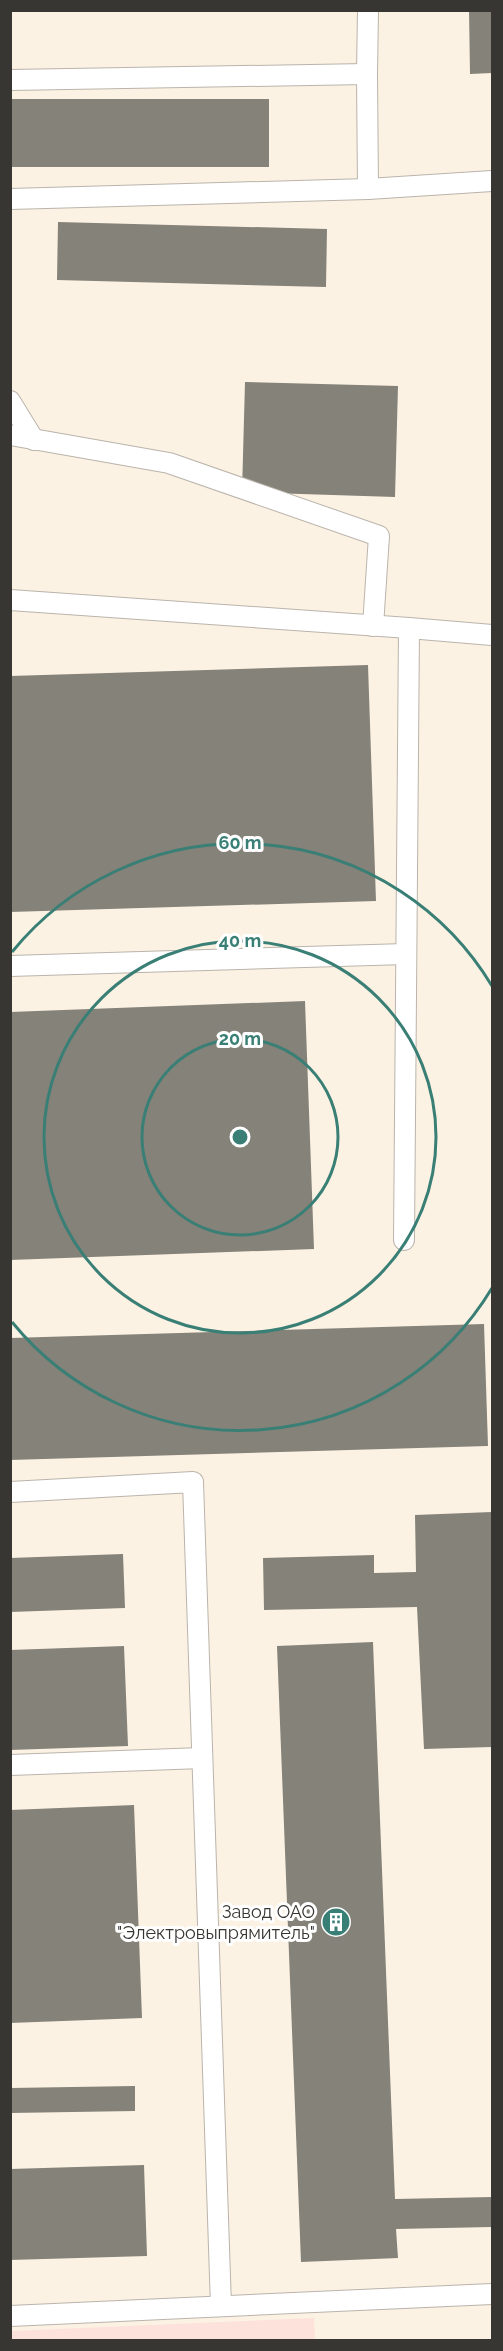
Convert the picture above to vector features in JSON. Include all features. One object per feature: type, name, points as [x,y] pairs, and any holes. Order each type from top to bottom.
[{"type":"lane","points":[[368,10],[368,189]]},
{"type":"lane","points":[[10,80],[368,74]]},
{"type":"lane","points":[[10,199],[368,189],[492,181]]},
{"type":"lane","points":[[10,401],[34,440]]},
{"type":"lane","points":[[10,435],[169,463],[379,536],[373,626]]},
{"type":"lane","points":[[10,600],[492,634]]},
{"type":"lane","points":[[404,1240],[409,628]]},
{"type":"lane","points":[[10,966],[406,954]]},
{"type":"lane","points":[[10,1491],[193,1482],[221,2306]]},
{"type":"lane","points":[[10,1765],[202,1758]]},
{"type":"lane","points":[[10,2316],[492,2294]]},
{"type":"shaded area","points":[[11,11],[492,11],[492,2340],[11,2340]]},
{"type":"shaded area","points":[[314,2318],[315,2340],[11,2340],[11,2331]]},
{"type":"building","points":[[469,10],[492,10],[492,73],[470,74]]},
{"type":"building","points":[[10,99],[269,99],[269,167],[10,167]]},
{"type":"building","points":[[58,222],[327,229],[326,287],[57,280]]},
{"type":"building","points":[[245,382],[398,386],[395,497],[242,492]]},
{"type":"building","points":[[368,665],[376,901],[10,912],[10,676]]},
{"type":"building","points":[[305,1001],[314,1249],[10,1260],[10,1012]]},
{"type":"building","points":[[484,1324],[488,1446],[10,1460],[10,1338]]},
{"type":"building","points":[[492,1512],[492,1747],[424,1749],[417,1607],[264,1610],[263,1558],[374,1555],[374,1573],[416,1572],[415,1515]]},
{"type":"building","points":[[123,1554],[125,1608],[10,1612],[10,1558]]},
{"type":"building","name":"Завод ОАО \"Электровыпрямитель\"","points":[[373,1642],[395,2199],[492,2197],[492,2227],[396,2229],[398,2258],[301,2262],[277,1646]]},
{"type":"building","points":[[124,1646],[128,1746],[10,1750],[10,1650]]},
{"type":"building","points":[[134,1805],[142,2018],[10,2023],[10,1810]]},
{"type":"building","points":[[135,2086],[135,2111],[10,2113],[10,2088]]},
{"type":"building","points":[[144,2165],[147,2256],[10,2260],[10,2169]]},
{"type":"place","name":"Завод ОАО \"Электровыпрямитель\"","points":[[336,1922]]}]
